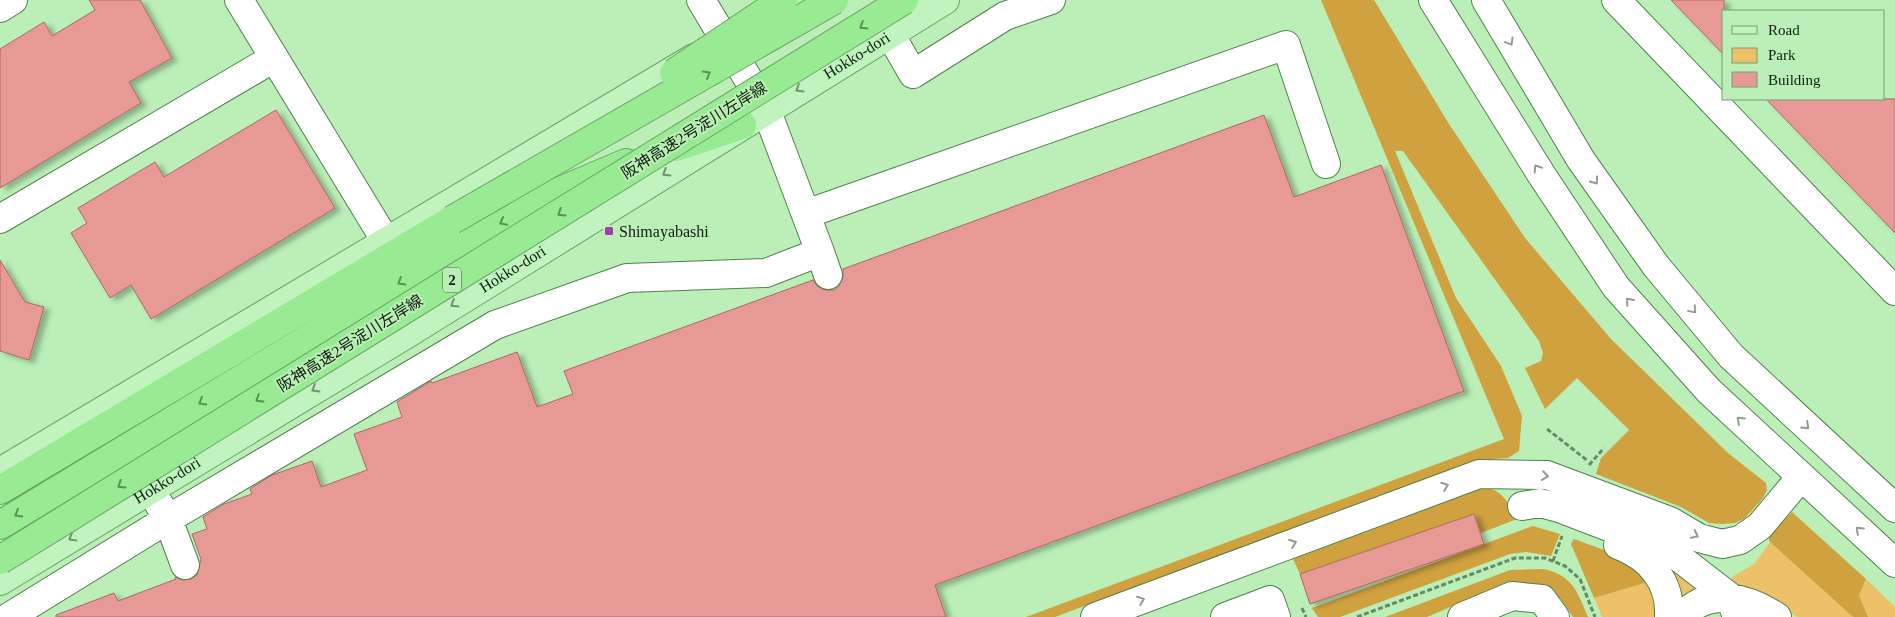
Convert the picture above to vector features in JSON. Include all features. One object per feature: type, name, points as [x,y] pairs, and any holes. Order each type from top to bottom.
[{"type":"highway","points":[[452,220],[783,0]]},
{"type":"highway","points":[[0,490],[452,220],[834,0]]},
{"type":"highway","name":"阪神高速2号淀川左岸線","points":[[0,560],[904,0]]},
{"type":"highway","points":[[0,525],[473,239],[551,195],[622,164],[742,125]]},
{"type":"main road","points":[[0,472],[387,243],[790,0]]},
{"type":"main road","name":"Hokko-dori","points":[[0,581],[945,0]]},
{"type":"street","points":[[0,8],[13,0]]},
{"type":"street","points":[[239,0],[387,243]]},
{"type":"street","points":[[9,617],[168,519],[495,325],[627,278],[766,273],[824,263],[766,109],[702,0]]},
{"type":"street","points":[[890,34],[913,74],[1005,16],[1050,0]]},
{"type":"street","points":[[1433,0],[1541,174],[1616,286],[1709,391],[1895,564]]},
{"type":"street","points":[[1486,0],[1580,160],[1656,266],[1731,356],[1895,508]]},
{"type":"street","points":[[1616,0],[1895,291]]},
{"type":"street","points":[[806,214],[1286,45],[1326,164]]},
{"type":"street","points":[[0,219],[274,58]]},
{"type":"street","points":[[1497,473],[1522,506],[1635,551],[1655,569],[1663,582],[1668,594],[1669,617]]},
{"type":"street","points":[[1096,617],[1479,474],[1548,475],[1670,521],[1699,538],[1722,544],[1740,540],[1760,526],[1802,477]]},
{"type":"street","points":[[150,490],[168,519],[185,565]]},
{"type":"street","points":[[1522,506],[1540,503],[1559,508],[1661,547],[1677,556],[1733,607]]},
{"type":"street","points":[[1462,617],[1512,596],[1542,599],[1555,617]]},
{"type":"street","points":[[1681,617],[1687,610],[1712,598],[1733,607],[1763,608],[1777,617]]},
{"type":"street","points":[[1225,617],[1270,600],[1276,617]]},
{"type":"path","points":[[1548,429],[1590,463]]},
{"type":"green space","points":[[1770,542],[1853,617],[1797,617],[1757,591],[1732,583],[1732,577],[1754,564]]},
{"type":"green space","points":[[1657,557],[1702,585],[1678,599]]},
{"type":"green space","points":[[1866,579],[1895,607],[1895,617],[1868,617],[1859,595]]},
{"type":"green space","points":[[1651,581],[1660,617],[1602,617],[1594,598]]},
{"type":"shaded area","points":[[1321,0],[1374,0],[1449,124],[1525,238],[1611,339],[1728,453],[1766,483],[1767,490],[1763,498],[1745,518],[1735,523],[1709,523],[1681,507],[1596,474],[1601,458],[1629,430],[1577,378],[1545,409],[1525,368],[1541,361],[1543,353],[1539,341],[1403,151],[1395,151],[1456,298],[1501,366],[1522,416],[1519,451],[1508,458],[1476,460],[1055,617],[1026,617],[1504,439]]},
{"type":"shaded area","points":[[1483,488],[1489,488],[1499,493],[1517,515],[1517,519],[1481,533],[1474,514],[1300,574],[1293,559]]},
{"type":"shaded area","points":[[1792,512],[1866,579],[1859,595],[1868,617],[1853,617],[1770,542],[1768,536]]},
{"type":"shaded area","points":[[1533,526],[1560,534],[1551,556],[1526,552],[1510,554],[1340,617],[1318,617],[1312,608]]},
{"type":"shaded area","points":[[1574,539],[1629,559],[1651,581],[1594,598],[1571,544]]},
{"type":"shaded area","points":[[1544,569],[1568,580],[1577,592],[1588,617],[1573,617],[1560,598],[1547,590],[1488,591],[1427,617],[1385,617],[1510,570]]},
{"type":"building","points":[[89,0],[140,0],[172,58],[129,82],[141,103],[0,188],[0,49],[44,22],[52,36],[95,10]]},
{"type":"building","points":[[1671,0],[1724,0],[1724,10],[1722,10],[1722,53]]},
{"type":"building","points":[[1895,99],[1895,233],[1767,100]]},
{"type":"building","points":[[276,110],[335,208],[151,319],[131,285],[110,298],[71,233],[87,223],[78,208],[155,162],[164,177]]},
{"type":"building","points":[[1264,115],[1294,197],[1381,165],[1464,391],[935,585],[946,617],[56,617],[56,615],[114,593],[118,601],[176,579],[175,577],[183,580],[191,579],[197,575],[201,559],[192,534],[207,529],[203,517],[224,504],[252,494],[250,489],[272,475],[312,461],[321,487],[367,470],[354,434],[402,417],[397,402],[431,381],[432,383],[517,352],[537,407],[573,394],[564,371],[813,280],[817,286],[825,290],[834,290],[839,286],[843,278],[843,269]]},
{"type":"building","points":[[0,260],[25,302],[44,307],[29,360],[0,351]]},
{"type":"building","points":[[1474,514],[1484,544],[1310,604],[1300,574]]},
{"type":"place","name":"Shimayabashi","points":[[609,231]]}]
